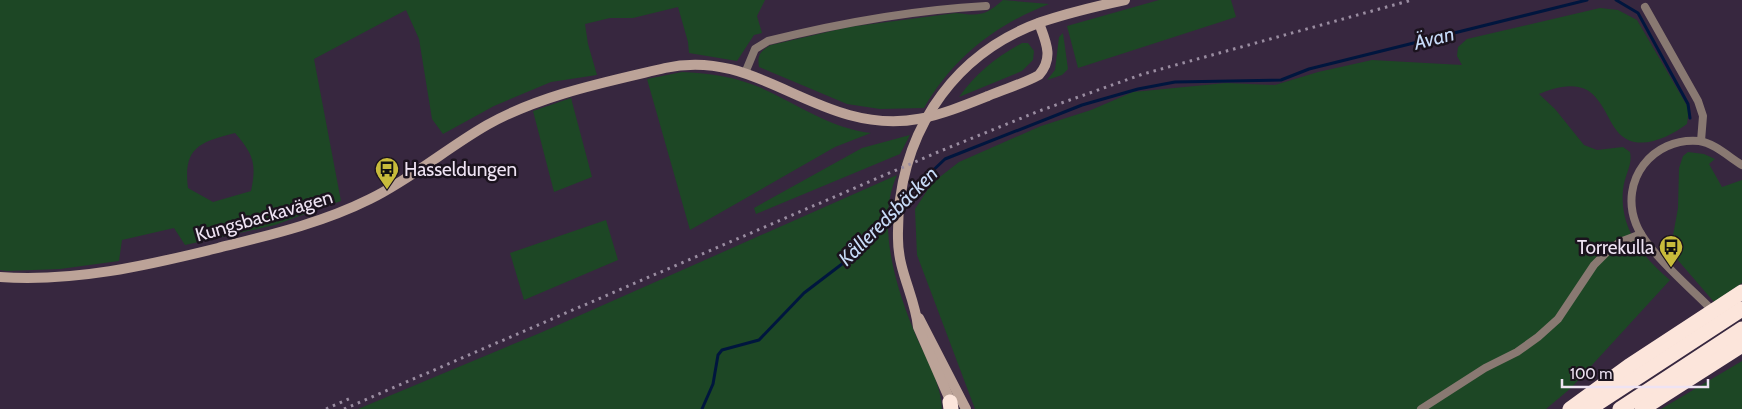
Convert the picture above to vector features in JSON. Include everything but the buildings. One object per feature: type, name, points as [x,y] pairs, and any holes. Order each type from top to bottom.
[{"type":"highway","points":[[1570,409],[1630,366],[1742,292]]},
{"type":"highway","points":[[1589,409],[1742,310]]},
{"type":"highway","points":[[1620,409],[1742,329]]},
{"type":"highway","points":[[1642,409],[1742,345]]},
{"type":"street","points":[[952,406],[918,327],[917,316],[904,279],[898,241],[901,182],[917,134],[940,95],[970,63],[992,47],[1039,23],[1125,0]]},
{"type":"street","points":[[745,73],[755,49],[768,41],[862,19],[986,6]]},
{"type":"street","points":[[1645,8],[1698,101],[1703,116],[1700,142]]},
{"type":"street","name":"Kungsbackavägen","points":[[0,276],[35,279],[114,272],[322,220],[373,198],[485,126],[506,115],[549,99],[615,80],[688,64],[709,64],[745,73],[846,114],[892,122],[920,120],[946,113],[1038,75],[1048,61],[1048,52],[1039,23]]},
{"type":"street","points":[[1742,165],[1700,142],[1684,141],[1661,149],[1650,156],[1635,174],[1632,200],[1635,223],[1641,234],[1742,340]]},
{"type":"street","points":[[1421,409],[1484,368],[1517,352],[1538,337],[1558,319],[1574,298],[1594,265],[1607,252],[1620,242],[1641,234]]},
{"type":"street","points":[[917,316],[923,322],[966,409]]},
{"type":"green space","points":[[0,0],[765,0],[757,16],[762,33],[754,35],[737,61],[689,53],[688,42],[678,7],[633,18],[610,18],[585,24],[588,44],[597,75],[551,82],[494,106],[443,134],[432,119],[419,39],[406,10],[314,59],[341,201],[275,225],[185,245],[174,228],[122,240],[119,261],[60,269],[0,270]],"holes":[[[235,133],[250,153],[252,159],[254,173],[251,191],[213,202],[188,188],[188,164],[191,155],[203,144]]]},
{"type":"green space","points":[[1003,0],[1049,4],[1011,22],[977,45],[948,74],[924,108],[880,109],[847,104],[759,67],[758,59],[760,54],[771,45],[849,27],[956,13],[981,14]]},
{"type":"green space","points":[[1159,0],[1231,0],[1236,17],[1078,68],[1067,26]]},
{"type":"green space","points":[[1600,8],[1618,10],[1637,20],[1689,109],[1687,124],[1671,134],[1652,141],[1633,142],[1624,138],[1617,131],[1597,98],[1587,90],[1569,86],[1539,94],[1555,109],[1584,145],[1597,150],[1623,147],[1630,152],[1631,157],[1623,190],[1623,204],[1629,229],[1634,240],[1650,261],[1670,280],[1571,388],[1546,409],[975,409],[917,255],[915,209],[932,183],[959,162],[1041,126],[1091,110],[1133,92],[1226,83],[1275,85],[1318,72],[1372,60],[1462,65],[1457,56],[1458,47],[1467,39]]},
{"type":"green space","points":[[1063,33],[1068,69],[1062,75],[1047,80],[1055,70],[1059,37]]},
{"type":"green space","points":[[1022,43],[1028,43],[1034,51],[1033,60],[1022,71],[959,97],[972,80],[987,66]]},
{"type":"green space","points":[[682,72],[718,75],[736,79],[768,91],[840,126],[871,133],[835,147],[690,230],[647,79]]},
{"type":"green space","points":[[571,98],[592,177],[554,192],[533,111]]},
{"type":"green space","points":[[910,135],[900,154],[756,214],[754,208],[862,148]]},
{"type":"green space","points":[[1688,152],[1704,154],[1715,159],[1709,164],[1722,187],[1742,180],[1742,283],[1714,302],[1676,258],[1672,241],[1678,208],[1679,168],[1683,156]]},
{"type":"green space","points":[[897,175],[891,194],[888,214],[888,236],[891,257],[902,300],[936,381],[942,409],[358,409],[540,333]]},
{"type":"green space","points":[[606,220],[618,260],[524,300],[510,253]]},
{"type":"green space","points":[[1742,361],[1742,409],[1661,409]]},
{"type":"waterway","name":"Kålleredsbäcken","points":[[904,198],[945,159],[1082,105],[1138,89],[1175,82],[1281,80],[1309,69],[1587,0]]},
{"type":"waterway","points":[[1616,0],[1638,13],[1688,104],[1690,118]]},
{"type":"waterway","name":"Kålleredsbäcken","points":[[702,409],[713,384],[718,355],[722,350],[759,340],[804,293],[842,264],[896,205]]},
{"type":"railway","points":[[344,409],[938,152],[1039,111],[1143,74],[1412,0]]},
{"type":"railway","points":[[326,409],[351,398]]},
{"type":"place","name":"Hasseldungen","points":[[387,190]]},
{"type":"place","name":"Torrekulla","points":[[1671,268]]},
{"type":"water label","name":"Ävan","points":[[1434,38]]}]
